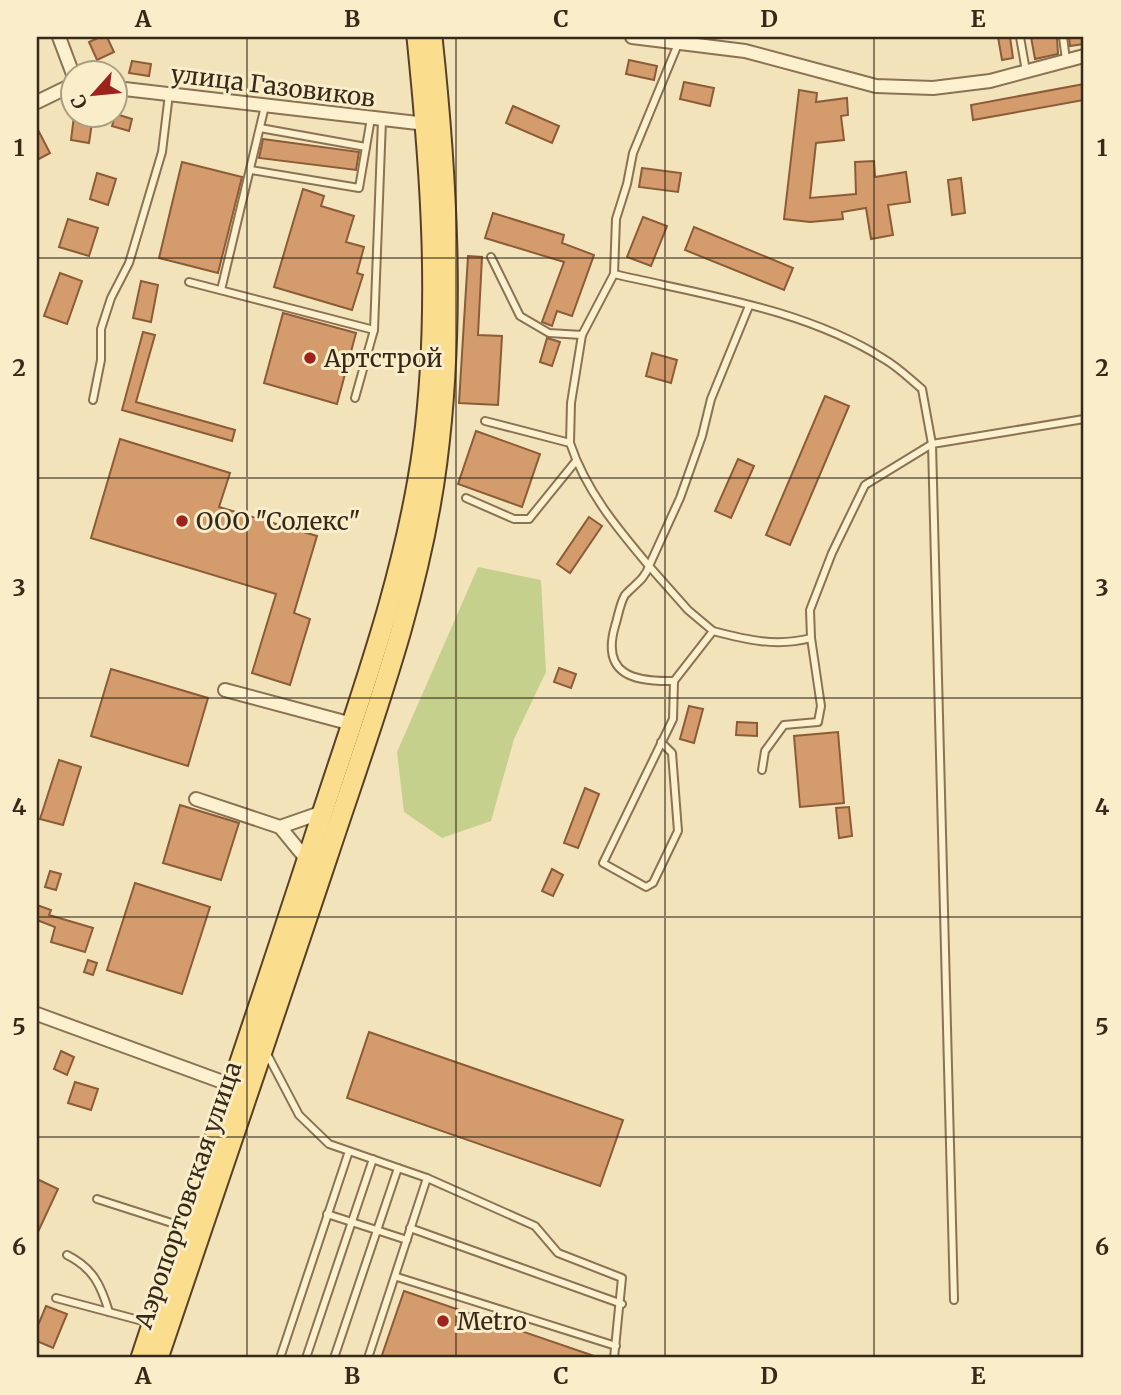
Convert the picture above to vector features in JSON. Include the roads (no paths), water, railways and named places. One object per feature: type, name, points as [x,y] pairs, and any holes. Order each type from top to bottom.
[{"type":"main road","name":"Аэропортовская улица","points":[[141,1358],[374,657],[412,511],[423,446],[433,309],[433,226],[417,37]]},
{"type":"main road","name":"Аэропортовская улица","points":[[158,1358],[386,682],[428,519],[444,377],[449,266],[444,160],[432,37]]},
{"type":"street","points":[[59,37],[68,60]]},
{"type":"street","points":[[632,37],[745,51],[876,86],[933,88],[990,81],[1084,56]]},
{"type":"street","name":"улица Газовиков","points":[[130,90],[426,124]]},
{"type":"street","points":[[37,103],[60,91]]},
{"type":"street","points":[[225,690],[352,724]]},
{"type":"street","points":[[196,799],[280,827],[307,860]]},
{"type":"street","points":[[280,827],[323,812]]},
{"type":"street","points":[[37,1014],[231,1085]]},
{"type":"lane","points":[[1020,37],[1026,71]]},
{"type":"lane","points":[[1063,37],[1066,60]]},
{"type":"lane","points":[[678,44],[633,153],[616,219],[614,274],[582,335],[571,403],[570,443],[581,476],[613,524],[688,610],[713,631],[751,641],[788,644],[811,638]]},
{"type":"lane","points":[[93,400],[101,360],[101,329],[111,298],[130,263],[162,152],[170,94]]},
{"type":"lane","points":[[221,290],[265,106]]},
{"type":"lane","points":[[251,170],[356,189],[362,184],[366,147],[376,119]]},
{"type":"lane","points":[[355,398],[374,330],[376,119]]},
{"type":"lane","points":[[260,128],[366,147]]},
{"type":"lane","points":[[491,257],[520,316],[549,333],[582,335]]},
{"type":"lane","points":[[614,274],[749,306],[828,330],[885,359],[922,389],[932,444],[954,1300]]},
{"type":"lane","points":[[189,282],[374,330]]},
{"type":"lane","points":[[674,681],[650,681],[625,676],[612,659],[612,636],[624,597],[646,575],[680,498],[702,436],[710,399],[749,306]]},
{"type":"lane","points":[[762,770],[765,751],[784,725],[818,722],[821,706],[811,638],[810,610],[832,553],[865,485],[932,444],[1084,419]]},
{"type":"lane","points":[[485,421],[570,443]]},
{"type":"lane","points":[[466,498],[514,519],[529,519],[576,461]]},
{"type":"lane","points":[[661,742],[671,753],[678,831],[653,884],[646,887],[603,863],[661,742],[673,719],[674,681],[713,631]]},
{"type":"lane","points":[[264,1048],[299,1115],[329,1144],[427,1178],[535,1226],[558,1253],[622,1278],[622,1304],[615,1332],[614,1358]]},
{"type":"lane","points":[[280,1358],[348,1154]]},
{"type":"lane","points":[[306,1358],[373,1159]]},
{"type":"lane","points":[[334,1358],[398,1168]]},
{"type":"lane","points":[[368,1358],[427,1178]]},
{"type":"lane","points":[[97,1199],[183,1227]]},
{"type":"lane","points":[[327,1214],[407,1240]]},
{"type":"lane","points":[[410,1228],[622,1304]]},
{"type":"lane","points":[[67,1255],[82,1263],[100,1283],[108,1312]]},
{"type":"lane","points":[[397,1276],[616,1346]]},
{"type":"lane","points":[[56,1298],[152,1324]]},
{"type":"place","name":"Артстрой","points":[[310,358]]},
{"type":"place","name":"ООО \"Солекс\"","points":[[182,521]]},
{"type":"place","name":"Metro","points":[[443,1321]]}]
